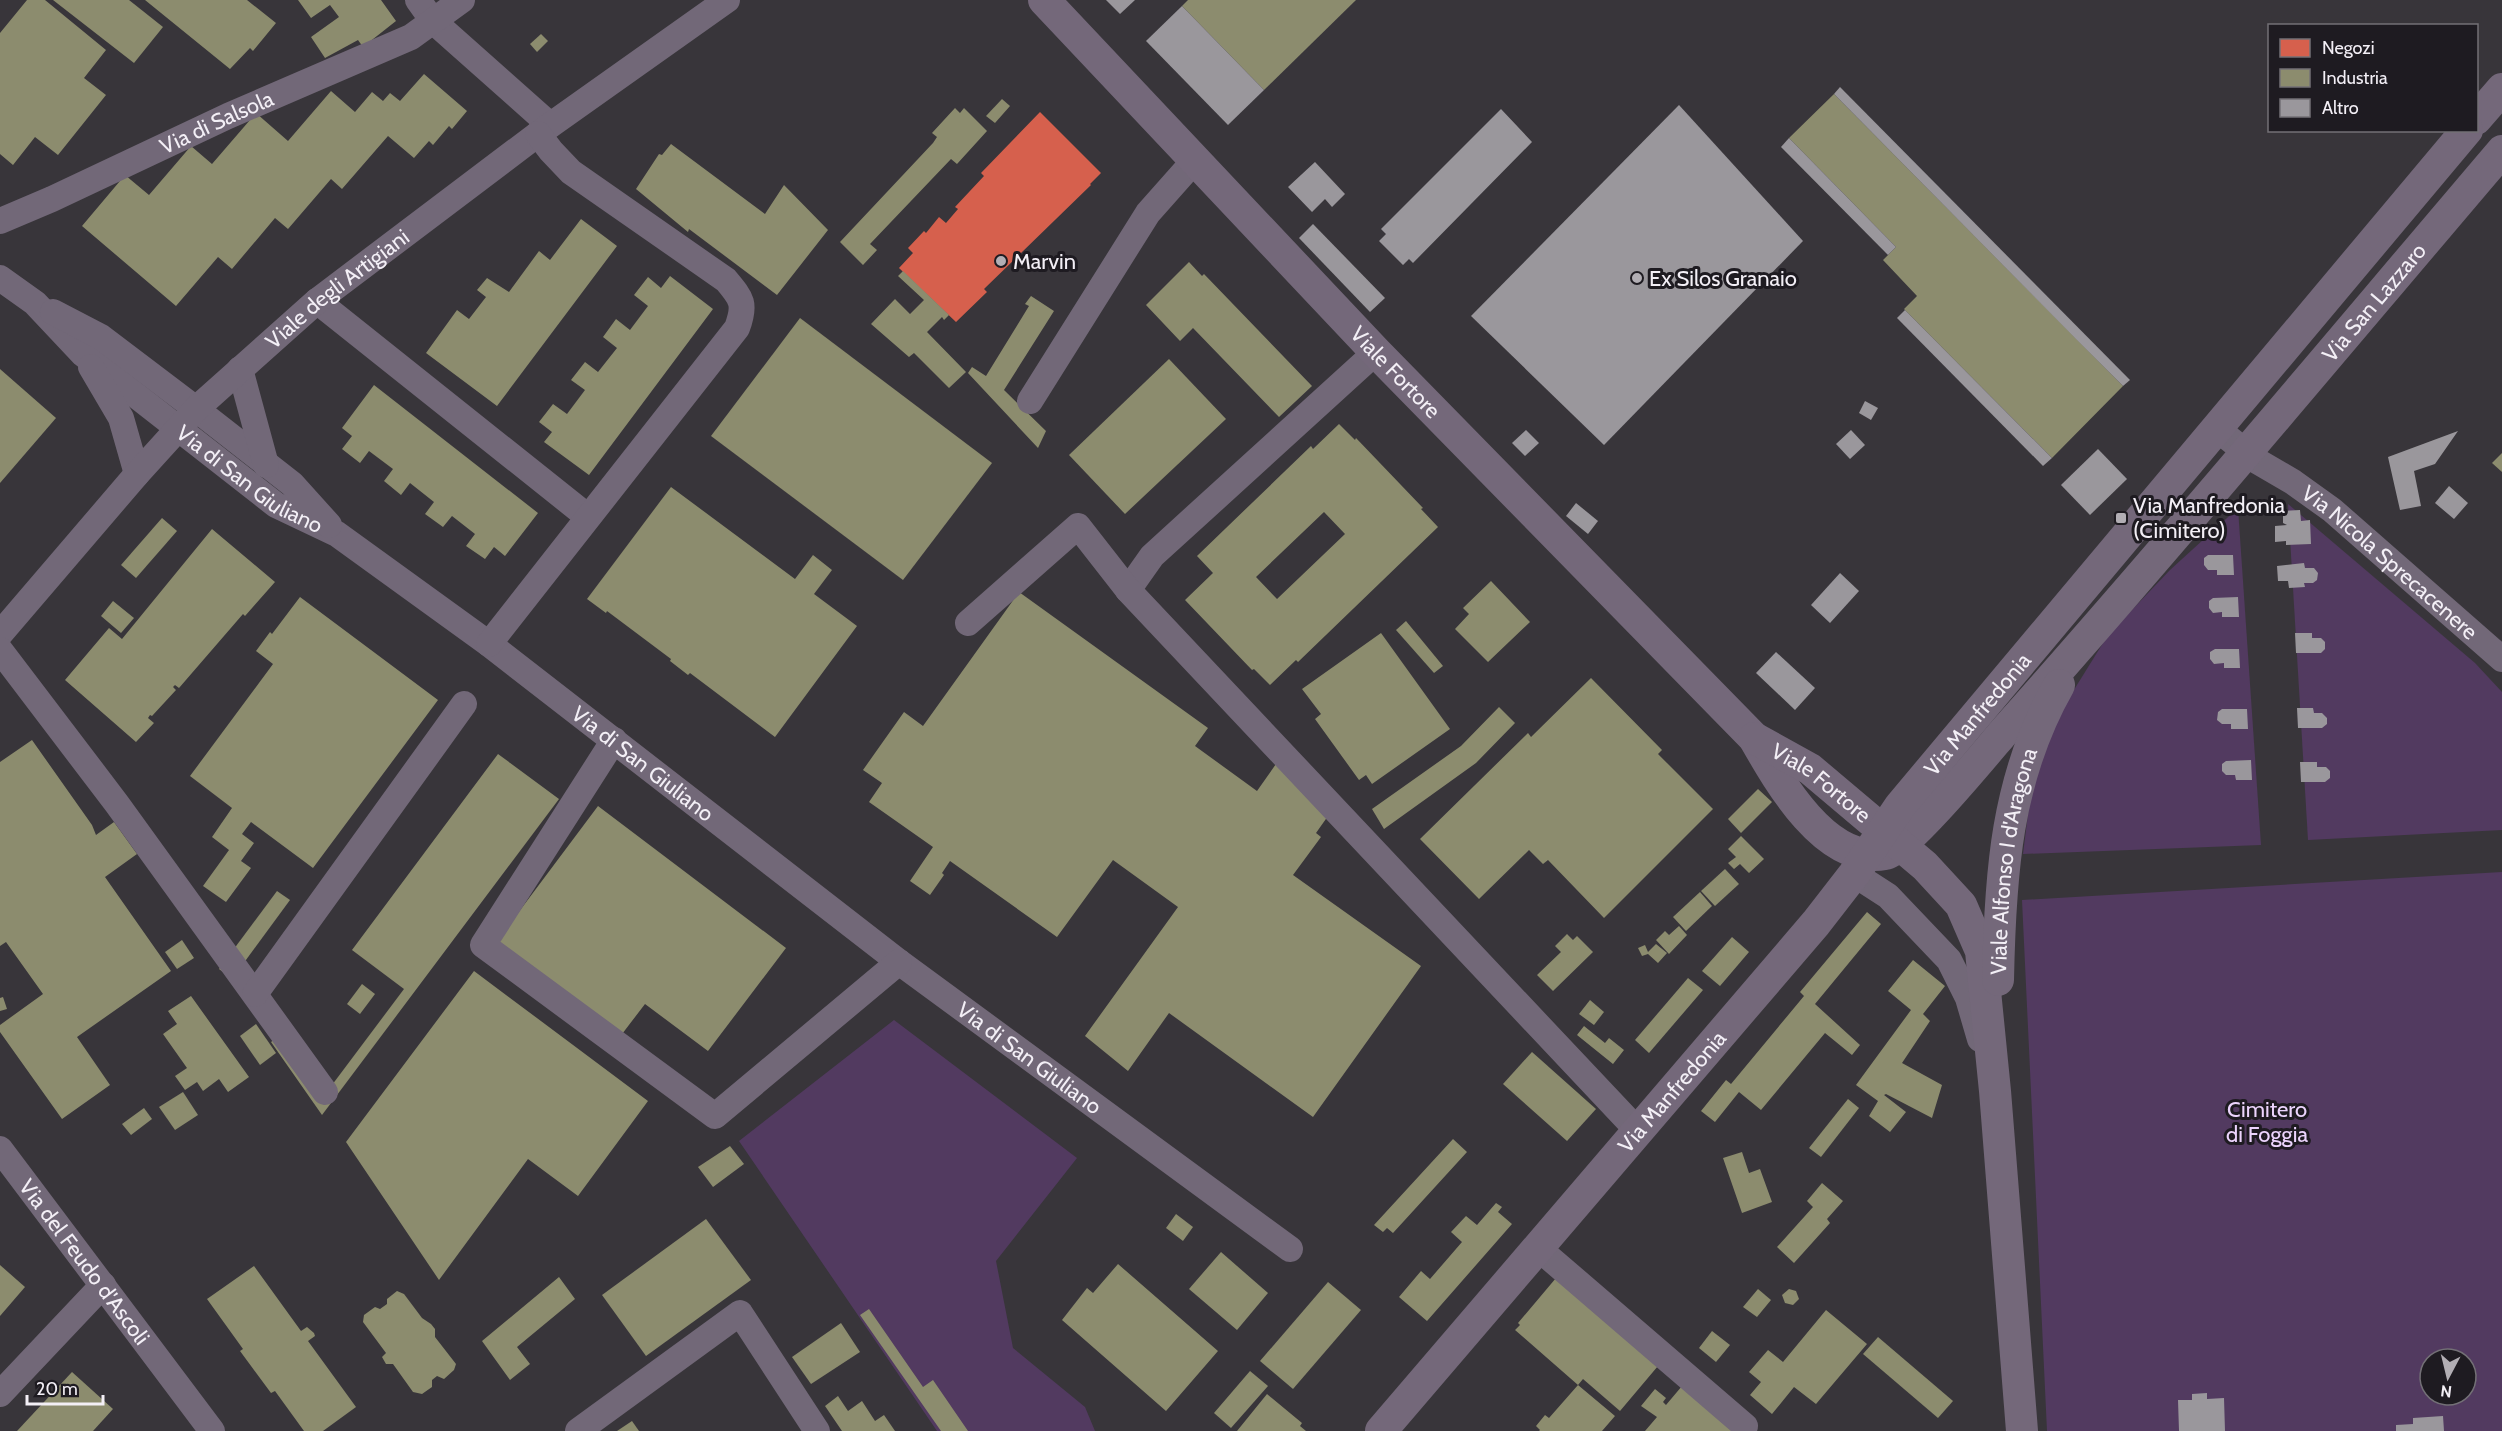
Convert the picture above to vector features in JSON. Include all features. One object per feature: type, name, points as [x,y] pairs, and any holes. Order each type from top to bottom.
[{"type":"main road","name":"Viale Fortore","points":[[1044,0],[1376,352],[1754,738],[1778,779],[1826,838],[1861,865]]},
{"type":"main road","points":[[2478,117],[2502,89]]},
{"type":"main road","name":"Via San Lazzaro","points":[[2216,428],[2465,132]]},
{"type":"main road","name":"Via San Lazzaro","points":[[2245,452],[2502,151]]},
{"type":"main road","name":"Via Manfredonia","points":[[1893,838],[1900,806],[2216,428]]},
{"type":"main road","name":"Via Manfredonia","points":[[1381,1431],[1816,923],[1861,865],[1893,838],[2081,646],[2245,452]]},
{"type":"main road","name":"Viale Alfonso I d'Aragona","points":[[1995,1091],[2003,861],[2018,781],[2050,700],[2081,646]]},
{"type":"main road","name":"Viale Fortore","points":[[1754,738],[1810,769],[1893,838]]},
{"type":"main road","name":"Viale Fortore","points":[[1816,923],[1832,870],[1826,838]]},
{"type":"main road","name":"Viale Alfonso I d'Aragona","points":[[1893,838],[1925,866],[1962,905],[1982,951],[2022,1431]]},
{"type":"street","points":[[418,0],[433,21],[544,129],[550,151],[571,172],[726,280],[740,296],[744,311],[737,328],[489,644]]},
{"type":"street","name":"Via di Salsola","points":[[0,221],[52,200],[228,116],[411,38],[462,0]]},
{"type":"street","name":"Viale degli Artigiani","points":[[0,634],[136,474],[196,409],[317,301],[544,129],[727,0]]},
{"type":"street","points":[[1030,401],[1148,213],[1195,160]]},
{"type":"street","name":"Via di San Giuliano","points":[[0,278],[35,303],[83,354],[276,505],[337,534],[489,644],[899,962],[1290,1249]]},
{"type":"street","points":[[317,301],[588,518]]},
{"type":"street","points":[[35,303],[101,337],[196,409],[292,484],[337,534]]},
{"type":"street","points":[[1128,590],[1152,556],[1376,352]]},
{"type":"street","points":[[83,354],[121,418],[136,474]]},
{"type":"street","points":[[240,369],[266,465]]},
{"type":"street","points":[[2216,428],[2245,452]]},
{"type":"street","name":"Via Nicola Sprecacenere","points":[[2245,452],[2332,510],[2502,659]]},
{"type":"street","points":[[968,623],[1078,526],[1128,590],[1638,1131]]},
{"type":"street","points":[[0,650],[117,804],[326,1092]]},
{"type":"street","points":[[255,994],[464,704]]},
{"type":"street","points":[[614,740],[483,945],[716,1116],[899,962]]},
{"type":"street","name":"Viale Alfonso I d'Aragona","points":[[1861,865],[1949,960],[1968,998],[1995,1091]]},
{"type":"street","name":"Via del Feudo d'Ascoli","points":[[0,1149],[212,1431]]},
{"type":"street","points":[[1538,1248],[1745,1426]]},
{"type":"street","points":[[0,1394],[103,1285]]},
{"type":"street","points":[[578,1431],[740,1313],[817,1431]]},
{"type":"green space","points":[[2288,504],[2475,663],[2502,692],[2502,830],[2308,840]]},
{"type":"green space","points":[[2238,508],[2261,845],[2023,854],[2036,751],[2108,635],[2170,570]]},
{"type":"green space","name":"Cimitero di Foggia","points":[[2502,872],[2502,1431],[2047,1431],[2022,900]]},
{"type":"green space","points":[[894,1020],[1077,1158],[996,1261],[1013,1348],[1085,1407],[1095,1431],[937,1431],[739,1141]]},
{"type":"building: Negozi","points":[[1040,112],[1101,173],[984,289],[987,292],[956,322],[899,268],[913,253],[908,248],[924,231],[926,233],[939,217],[946,223],[958,209],[955,207],[984,176],[981,173]]},
{"type":"building: Industria","points":[[27,0],[45,0],[106,50],[84,78],[106,95],[58,155],[35,137],[13,165],[0,154],[0,33]]},
{"type":"building: Industria","points":[[53,0],[129,0],[163,27],[134,63]]},
{"type":"building: Industria","points":[[145,0],[247,0],[276,23],[253,51],[250,48],[230,69]]},
{"type":"building: Industria","points":[[298,0],[381,0],[396,21],[363,47],[358,40],[325,58],[311,37],[339,17],[330,5],[311,18]]},
{"type":"building: Industria","points":[[1188,0],[1356,0],[1264,90],[1182,6]]},
{"type":"building: Industria","points":[[541,34],[548,41],[537,52],[530,44]]},
{"type":"building: Industria","points":[[424,74],[467,111],[452,129],[449,126],[433,145],[429,141],[414,158],[388,136],[342,189],[331,179],[288,229],[275,218],[232,269],[218,257],[176,306],[82,226],[125,175],[149,195],[191,146],[212,164],[256,113],[288,141],[331,91],[355,112],[372,92],[383,101],[390,93],[400,101]]},
{"type":"building: Industria","points":[[1834,94],[2123,386],[2052,458],[1904,309],[1917,296],[1883,260],[1896,247],[1789,138]]},
{"type":"building: Industria","points":[[1002,99],[1010,106],[995,123],[986,116]]},
{"type":"building: Industria","points":[[955,108],[960,113],[964,108],[987,131],[957,164],[951,159],[870,244],[877,250],[863,265],[840,242],[933,143],[937,137],[932,133]]},
{"type":"building: Industria","points":[[671,144],[765,214],[784,185],[828,230],[777,295],[689,229],[688,232],[636,189],[659,154],[662,155]]},
{"type":"building: Industria","points":[[581,219],[617,246],[497,406],[426,353],[457,310],[469,319],[486,297],[477,290],[487,278],[509,292],[539,251],[550,260]]},
{"type":"building: Industria","points":[[1189,262],[1202,276],[1204,274],[1312,386],[1279,417],[1193,328],[1180,341],[1146,305]]},
{"type":"building: Industria","points":[[903,271],[949,315],[944,320],[942,317],[927,332],[966,372],[949,388],[914,353],[909,357],[871,324],[895,299],[910,314],[924,300],[898,276]]},
{"type":"building: Industria","points":[[670,276],[713,309],[589,475],[544,442],[552,432],[539,422],[553,404],[567,414],[585,390],[571,380],[585,362],[598,372],[617,348],[603,337],[616,319],[630,330],[648,306],[634,295],[648,277],[661,288]]},
{"type":"building: Industria","points":[[1031,296],[1054,311],[1004,390],[1046,431],[1038,448],[968,373],[972,367],[986,376],[1029,306],[1025,304]]},
{"type":"building: Industria","points":[[800,318],[992,463],[903,580],[711,436]]},
{"type":"building: Industria","points":[[1169,359],[1226,419],[1125,514],[1069,455]]},
{"type":"building: Industria","points":[[0,369],[56,418],[0,483]]},
{"type":"building: Industria","points":[[374,385],[538,513],[505,556],[494,547],[485,559],[466,546],[475,534],[452,516],[443,527],[425,514],[434,502],[410,483],[401,495],[384,481],[393,469],[369,451],[360,463],[342,449],[352,436],[342,428]]},
{"type":"building: Industria","points":[[1339,424],[1355,440],[1356,438],[1423,508],[1421,509],[1438,527],[1298,662],[1296,660],[1270,685],[1254,669],[1252,670],[1185,600],[1213,573],[1197,556],[1311,446],[1313,449]],"holes":[[[1324,512],[1345,534],[1277,599],[1256,577]]]},
{"type":"building: Industria","points":[[2502,453],[2502,472],[2492,463]]},
{"type":"building: Industria","points":[[671,487],[795,579],[813,555],[832,570],[814,594],[857,626],[775,737],[690,673],[688,675],[670,661],[671,659],[607,611],[606,613],[587,599]]},
{"type":"building: Industria","points":[[162,518],[177,531],[136,578],[121,565]]},
{"type":"building: Industria","points":[[212,529],[275,582],[245,616],[243,614],[179,688],[175,685],[173,687],[176,690],[148,718],[154,723],[136,742],[65,680],[109,628],[122,639]]},
{"type":"building: Industria","points":[[1491,581],[1530,622],[1488,662],[1455,629],[1469,614],[1463,608]]},
{"type":"building: Industria","points":[[1019,592],[1208,728],[1195,746],[1257,791],[1276,764],[1328,816],[1316,833],[1321,837],[1293,875],[1421,966],[1313,1117],[1169,1013],[1128,1071],[1085,1036],[1178,907],[1113,860],[1057,937],[950,861],[942,873],[944,875],[930,895],[910,881],[933,847],[869,802],[882,783],[863,770],[904,712],[923,726]]},
{"type":"building: Industria","points":[[300,597],[438,700],[313,868],[251,822],[242,834],[254,843],[241,861],[251,868],[226,902],[203,886],[229,850],[212,837],[232,808],[190,776],[273,664],[256,651]]},
{"type":"building: Industria","points":[[113,601],[134,618],[121,633],[101,616]]},
{"type":"building: Industria","points":[[1406,621],[1443,666],[1434,673],[1396,630]]},
{"type":"building: Industria","points":[[1381,633],[1450,729],[1372,784],[1366,775],[1359,780],[1315,719],[1321,714],[1302,689]]},
{"type":"building: Industria","points":[[1591,678],[1662,750],[1658,754],[1713,809],[1604,918],[1548,860],[1543,864],[1529,850],[1479,899],[1420,839],[1528,733],[1531,737]]},
{"type":"building: Industria","points":[[1499,707],[1515,723],[1476,763],[1384,829],[1372,809],[1461,746]]},
{"type":"building: Industria","points":[[32,740],[92,825],[96,835],[114,822],[137,854],[105,877],[171,971],[77,1037],[110,1085],[62,1119],[0,1032],[0,1025],[43,994],[6,942],[0,946],[0,762]]},
{"type":"building: Industria","points":[[498,754],[559,799],[322,1115],[271,1042],[283,1033],[326,1093],[404,989],[352,950]]},
{"type":"building: Industria","points":[[1758,789],[1772,802],[1741,833],[1728,819]]},
{"type":"building: Industria","points":[[598,806],[786,948],[708,1051],[645,1004],[619,1038],[494,945]]},
{"type":"building: Industria","points":[[1741,836],[1764,859],[1749,873],[1740,864],[1734,869],[1728,863],[1736,857],[1728,849]]},
{"type":"building: Industria","points":[[1725,869],[1739,884],[1715,906],[1701,891]]},
{"type":"building: Industria","points":[[277,891],[290,900],[232,979],[219,969]]},
{"type":"building: Industria","points":[[1700,892],[1712,906],[1686,931],[1673,917]]},
{"type":"building: Industria","points":[[1867,912],[1881,924],[1815,1004],[1860,1045],[1852,1055],[1825,1033],[1761,1110],[1739,1092],[1715,1122],[1701,1111],[1726,1080],[1731,1084],[1804,996],[1800,992]]},
{"type":"building: Industria","points":[[1679,926],[1687,935],[1669,954],[1656,940],[1665,931],[1669,935]]},
{"type":"building: Industria","points":[[1567,934],[1573,940],[1577,936],[1593,952],[1553,991],[1537,975],[1561,952],[1555,946]]},
{"type":"building: Industria","points":[[1732,937],[1749,952],[1720,986],[1702,971]]},
{"type":"building: Industria","points":[[182,940],[194,958],[177,969],[165,952]]},
{"type":"building: Industria","points":[[1656,944],[1667,953],[1658,963],[1648,954],[1642,956],[1638,948],[1645,945],[1648,952]]},
{"type":"building: Industria","points":[[1913,960],[1945,986],[1923,1014],[1930,1021],[1902,1063],[1942,1085],[1932,1118],[1884,1095],[1906,1112],[1890,1132],[1869,1116],[1878,1101],[1856,1085],[1911,1010],[1888,991]]},
{"type":"building: Industria","points":[[474,971],[648,1101],[578,1196],[528,1159],[439,1280],[346,1142]]},
{"type":"building: Industria","points":[[1688,978],[1703,990],[1649,1053],[1635,1040]]},
{"type":"building: Industria","points":[[362,984],[375,994],[360,1014],[347,1004]]},
{"type":"building: Industria","points":[[191,996],[249,1077],[228,1092],[219,1079],[203,1091],[197,1082],[185,1090],[175,1076],[187,1068],[163,1034],[177,1024],[168,1011]]},
{"type":"building: Industria","points":[[3,997],[7,1009],[0,1011],[0,998]]},
{"type":"building: Industria","points":[[1590,1000],[1604,1012],[1594,1025],[1579,1014]]},
{"type":"building: Industria","points":[[256,1024],[276,1053],[260,1065],[240,1036]]},
{"type":"building: Industria","points":[[1584,1026],[1605,1043],[1609,1038],[1624,1050],[1613,1064],[1577,1035]]},
{"type":"building: Industria","points":[[1532,1052],[1596,1109],[1567,1141],[1503,1084]]},
{"type":"building: Industria","points":[[183,1092],[198,1115],[175,1130],[159,1107]]},
{"type":"building: Industria","points":[[1848,1099],[1859,1108],[1821,1157],[1809,1148]]},
{"type":"building: Industria","points":[[144,1108],[152,1119],[131,1135],[122,1124]]},
{"type":"building: Industria","points":[[1453,1139],[1467,1152],[1393,1233],[1387,1228],[1383,1232],[1374,1225]]},
{"type":"building: Industria","points":[[730,1146],[744,1164],[713,1187],[698,1167]]},
{"type":"building: Industria","points":[[1742,1152],[1749,1173],[1760,1169],[1772,1202],[1742,1213],[1723,1158]]},
{"type":"building: Industria","points":[[1822,1183],[1843,1201],[1827,1219],[1830,1223],[1794,1263],[1777,1247],[1813,1207],[1807,1201]]},
{"type":"building: Industria","points":[[1496,1203],[1502,1207],[1498,1212],[1512,1224],[1427,1321],[1399,1297],[1421,1271],[1430,1279],[1462,1242],[1451,1232],[1466,1216],[1477,1225]]},
{"type":"building: Industria","points":[[1176,1214],[1193,1227],[1183,1241],[1166,1228]]},
{"type":"building: Industria","points":[[706,1219],[751,1280],[646,1356],[602,1295]]},
{"type":"building: Industria","points":[[1221,1252],[1268,1293],[1237,1330],[1189,1289]]},
{"type":"building: Industria","points":[[1118,1264],[1218,1351],[1166,1411],[1062,1320],[1087,1288],[1093,1293]]},
{"type":"building: Industria","points":[[0,1265],[25,1287],[0,1316]]},
{"type":"building: Industria","points":[[254,1266],[301,1331],[307,1327],[314,1333],[315,1336],[308,1341],[356,1407],[323,1431],[304,1431],[275,1391],[271,1393],[240,1351],[243,1349],[207,1299]]},
{"type":"building: Industria","points":[[559,1277],[575,1299],[517,1347],[530,1364],[510,1380],[482,1341]]},
{"type":"building: Industria","points":[[1556,1278],[1658,1366],[1620,1411],[1583,1379],[1578,1385],[1515,1330],[1520,1325],[1518,1323]]},
{"type":"building: Industria","points":[[1328,1282],[1361,1310],[1293,1389],[1260,1361]]},
{"type":"building: Industria","points":[[1758,1289],[1771,1300],[1757,1317],[1743,1307]]},
{"type":"building: Industria","points":[[1789,1289],[1796,1291],[1799,1299],[1793,1305],[1785,1303],[1782,1295]]},
{"type":"building: Industria","points":[[397,1291],[404,1294],[422,1318],[431,1324],[435,1329],[435,1337],[456,1364],[454,1370],[444,1379],[437,1376],[432,1380],[432,1387],[422,1394],[413,1392],[393,1364],[386,1364],[382,1357],[386,1353],[363,1322],[364,1315],[375,1307],[380,1309],[387,1304],[387,1299]]},
{"type":"building: Industria","points":[[869,1309],[923,1387],[933,1380],[968,1431],[941,1431],[860,1315]]},
{"type":"building: Industria","points":[[1826,1310],[1867,1344],[1816,1404],[1794,1387],[1772,1414],[1750,1395],[1761,1382],[1749,1372],[1768,1350],[1783,1362]]},
{"type":"building: Industria","points":[[841,1323],[860,1352],[811,1384],[792,1357]]},
{"type":"building: Industria","points":[[1712,1331],[1730,1345],[1716,1362],[1699,1348]]},
{"type":"building: Industria","points":[[1878,1337],[1953,1401],[1938,1418],[1863,1354]]},
{"type":"building: Industria","points":[[1250,1371],[1268,1386],[1231,1428],[1214,1413]]},
{"type":"building: Industria","points":[[72,1372],[113,1409],[93,1431],[17,1431]]},
{"type":"building: Industria","points":[[1578,1385],[1615,1416],[1602,1431],[1539,1431],[1536,1426],[1545,1415],[1549,1418]]},
{"type":"building: Industria","points":[[1682,1386],[1735,1431],[1645,1431],[1657,1417],[1641,1406],[1655,1389],[1666,1398],[1663,1402],[1666,1405]]},
{"type":"building: Industria","points":[[1267,1394],[1302,1423],[1300,1426],[1306,1431],[1237,1431]]},
{"type":"building: Industria","points":[[838,1396],[848,1411],[862,1401],[875,1421],[884,1415],[895,1431],[842,1431],[825,1406]]},
{"type":"building: Industria","points":[[632,1421],[639,1431],[617,1431]]},
{"type":"building: Altro","points":[[1106,0],[1135,0],[1120,14]]},
{"type":"building: Altro","points":[[1182,6],[1264,90],[1228,125],[1146,41]]},
{"type":"building: Altro","points":[[1840,87],[2130,380],[2123,386],[2077,340],[1834,94]]},
{"type":"building: Altro","name":"Ex Silos Granaio","points":[[1679,105],[1803,241],[1604,445],[1471,316]]},
{"type":"building: Altro","points":[[1501,109],[1532,142],[1413,263],[1409,259],[1403,265],[1379,241],[1386,234],[1381,229]]},
{"type":"building: Altro","points":[[1789,138],[1896,247],[1888,255],[1781,147]]},
{"type":"building: Altro","points":[[1315,162],[1345,194],[1332,207],[1325,199],[1312,212],[1288,187]]},
{"type":"building: Altro","points":[[1313,224],[1385,298],[1370,312],[1299,238]]},
{"type":"building: Altro","points":[[1905,310],[2052,458],[2043,466],[1897,318]]},
{"type":"building: Altro","points":[[1865,401],[1878,408],[1871,420],[1859,413]]},
{"type":"building: Altro","points":[[1526,430],[1539,443],[1525,456],[1512,443]]},
{"type":"building: Altro","points":[[1851,430],[1865,445],[1850,459],[1836,444]]},
{"type":"building: Altro","points":[[2458,431],[2435,464],[2414,471],[2421,506],[2400,510],[2388,457]]},
{"type":"building: Altro","points":[[2098,449],[2127,479],[2090,515],[2061,485]]},
{"type":"building: Altro","points":[[2449,486],[2468,503],[2454,519],[2435,503]]},
{"type":"building: Altro","points":[[1576,503],[1598,521],[1588,534],[1566,516]]},
{"type":"building: Altro","points":[[2300,510],[2301,521],[2310,520],[2311,544],[2286,545],[2286,541],[2275,542],[2275,526],[2287,525],[2283,523],[2283,511]]},
{"type":"building: Altro","points":[[2208,555],[2233,555],[2234,575],[2217,575],[2217,570],[2208,570],[2204,565],[2204,558]]},
{"type":"building: Altro","points":[[2304,563],[2305,568],[2314,568],[2318,573],[2317,580],[2313,583],[2304,583],[2305,587],[2289,588],[2288,581],[2278,581],[2277,566]]},
{"type":"building: Altro","points":[[1840,573],[1859,591],[1830,623],[1811,605]]},
{"type":"building: Altro","points":[[2238,597],[2239,617],[2222,617],[2222,612],[2213,613],[2209,608],[2209,601],[2213,598]]},
{"type":"building: Altro","points":[[2295,633],[2312,633],[2312,638],[2321,638],[2325,642],[2325,649],[2321,653],[2296,653]]},
{"type":"building: Altro","points":[[2215,649],[2239,649],[2240,668],[2224,668],[2224,663],[2214,664],[2210,659],[2210,652]]},
{"type":"building: Altro","points":[[1776,652],[1815,688],[1795,710],[1756,673]]},
{"type":"building: Altro","points":[[2297,708],[2313,708],[2314,713],[2322,713],[2327,718],[2327,724],[2322,728],[2298,728]]},
{"type":"building: Altro","points":[[2222,709],[2247,709],[2248,729],[2231,729],[2231,724],[2222,724],[2217,720],[2218,712]]},
{"type":"building: Altro","points":[[2251,760],[2252,780],[2236,780],[2235,775],[2226,775],[2222,771],[2222,764],[2226,761]]},
{"type":"building: Altro","points":[[2300,762],[2317,762],[2317,767],[2326,767],[2330,771],[2330,778],[2325,782],[2301,782]]},
{"type":"building: Altro","points":[[2207,1393],[2207,1399],[2224,1398],[2225,1431],[2179,1431],[2178,1400],[2192,1400],[2192,1394]]},
{"type":"building: Altro","points":[[2443,1416],[2444,1431],[2396,1431],[2396,1425],[2413,1424],[2413,1418]]},
{"type":"place","name":"Marvin","points":[[1001,261]]},
{"type":"place","name":"Ex Silos Granaio","points":[[1637,278]]},
{"type":"place","name":"Via Manfredonia (Cimitero)","points":[[2121,518]]}]
